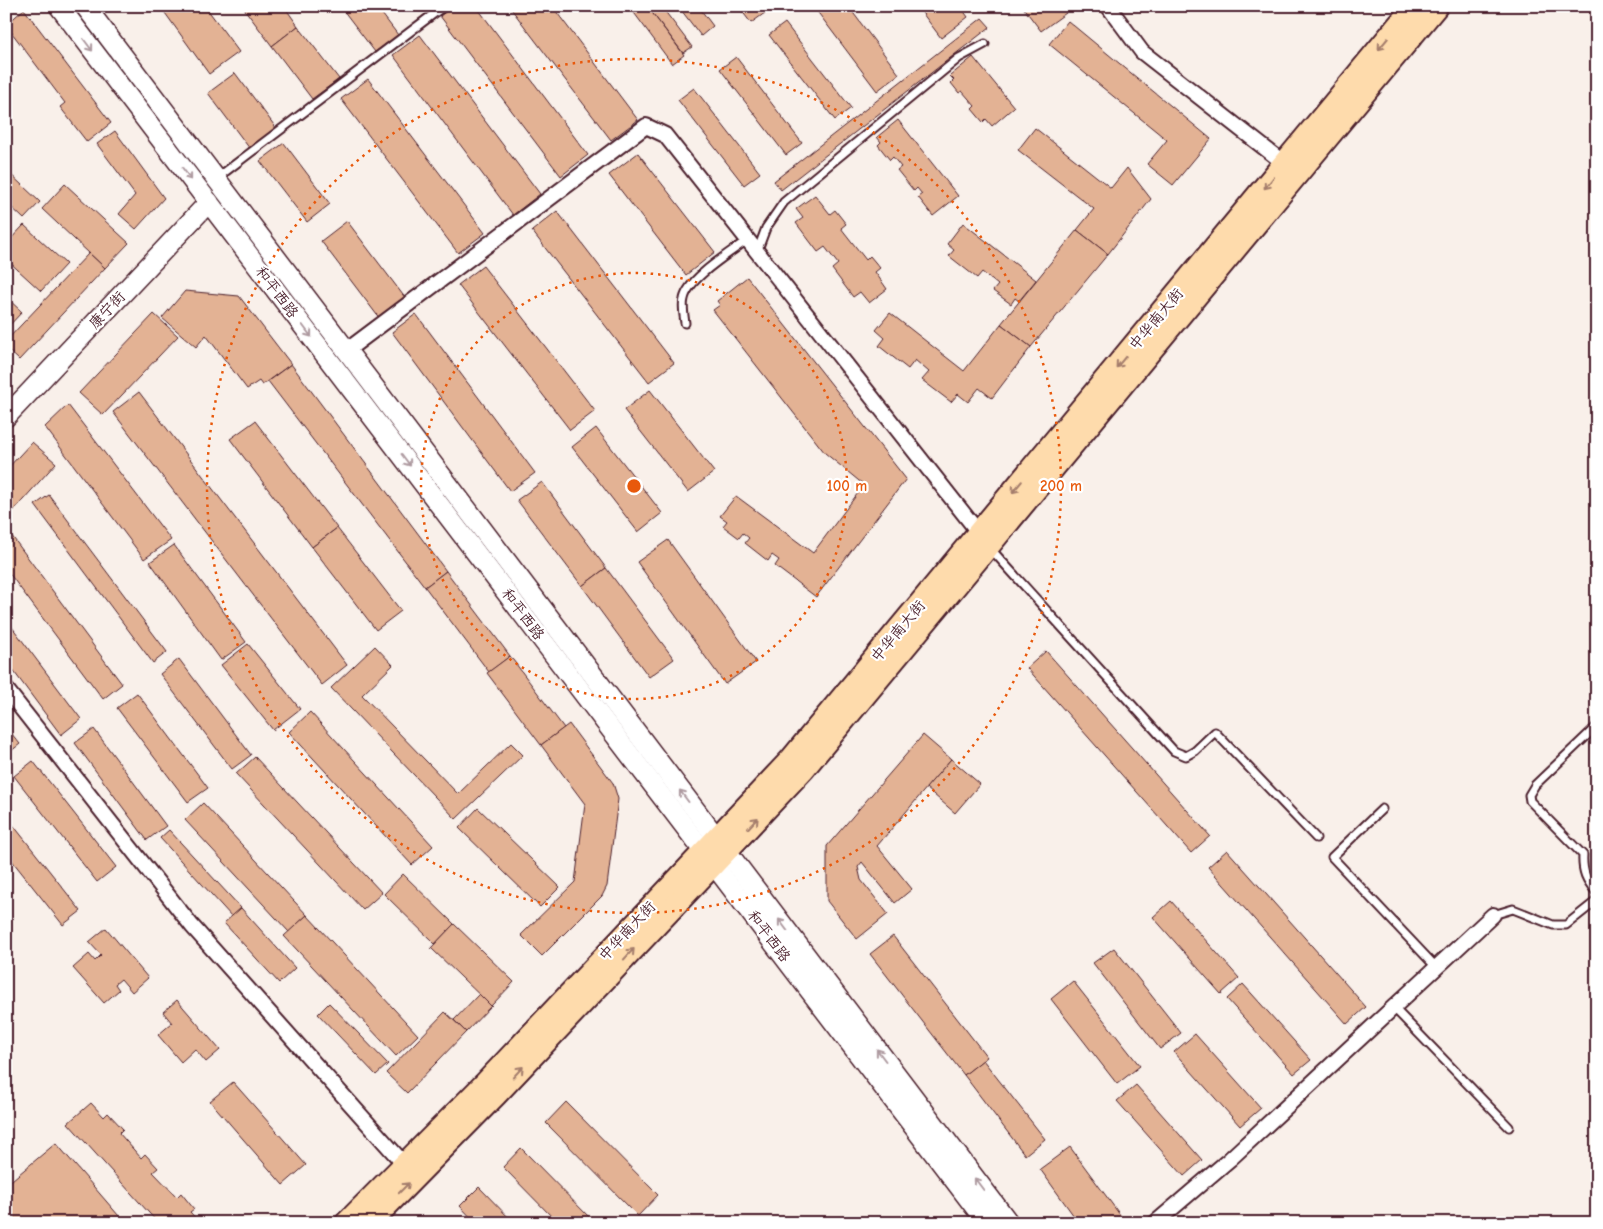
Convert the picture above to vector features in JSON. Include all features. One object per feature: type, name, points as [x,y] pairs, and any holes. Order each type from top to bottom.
[{"type":"main road","name":"和平西路","points":[[59,6],[208,202],[715,851],[1009,1223]]},
{"type":"main road","name":"和平西路","points":[[85,6],[346,351],[987,1223]]},
{"type":"main road","name":"中华南大街","points":[[346,1223],[715,851],[803,770],[1284,163],[1414,6]]},
{"type":"main road","name":"中华南大街","points":[[984,540],[1437,6]]},
{"type":"main road","name":"康宁街","points":[[6,417],[208,202]]},
{"type":"main road","name":"中华南大街","points":[[370,1223],[496,1095],[715,851]]},
{"type":"street","points":[[1108,6],[1142,52],[1284,163]]},
{"type":"street","points":[[346,351],[646,126],[665,135],[747,240],[772,267],[984,540]]},
{"type":"street","points":[[6,689],[192,926],[404,1164]]},
{"type":"street","points":[[1155,1223],[1230,1159],[1493,915]]},
{"type":"lane","points":[[216,179],[444,6]]},
{"type":"lane","points":[[757,252],[766,228],[784,202],[959,58],[985,44]]},
{"type":"lane","points":[[685,323],[683,300],[688,289],[696,280],[747,240]]},
{"type":"lane","points":[[984,540],[1174,751],[1186,756],[1215,732],[1316,838]]},
{"type":"lane","points":[[1597,726],[1535,786],[1529,795],[1530,801],[1583,855],[1582,869],[1587,881],[1597,893]]},
{"type":"lane","points":[[1382,809],[1332,857],[1436,967]]},
{"type":"lane","points":[[1493,915],[1513,909],[1553,925],[1566,926],[1595,902],[1597,898]]},
{"type":"lane","points":[[1393,1007],[1509,1126]]},
{"type":"building","points":[[160,6],[205,6],[239,52],[209,74]]},
{"type":"building","points":[[242,6],[284,6],[298,26],[272,46]]},
{"type":"building","points":[[340,6],[376,6],[398,35],[375,52]]},
{"type":"building","points":[[454,6],[476,6],[588,155],[561,176],[440,16]]},
{"type":"building","points":[[509,6],[552,6],[638,120],[611,140]]},
{"type":"building","points":[[629,6],[647,6],[684,55],[672,64]]},
{"type":"building","points":[[647,6],[661,6],[692,47],[683,53]]},
{"type":"building","points":[[678,6],[698,6],[713,26],[701,36]]},
{"type":"building","points":[[738,6],[766,6],[769,10],[751,23]]},
{"type":"building","points":[[813,6],[848,6],[899,74],[877,91]]},
{"type":"building","points":[[917,6],[960,6],[968,17],[941,38]]},
{"type":"building","points":[[1022,6],[1061,6],[1066,13],[1041,31]]},
{"type":"building","points":[[24,9],[111,123],[87,142],[60,107],[65,103],[6,25]]},
{"type":"building","points":[[982,18],[990,27],[781,190],[774,181]]},
{"type":"building","points":[[1068,21],[1211,139],[1173,185],[1147,164],[1167,140],[1049,44]]},
{"type":"building","points":[[785,23],[851,108],[835,120],[769,35]]},
{"type":"building","points":[[298,26],[339,79],[312,99],[272,46]]},
{"type":"building","points":[[420,35],[540,194],[513,215],[393,55]]},
{"type":"building","points":[[736,57],[802,143],[786,155],[720,69]]},
{"type":"building","points":[[973,57],[1014,107],[992,126],[986,119],[983,122],[972,109],[975,106],[962,91],[959,93],[951,83],[954,80],[950,76]]},
{"type":"building","points":[[235,73],[277,129],[250,149],[208,93]]},
{"type":"building","points":[[368,79],[485,233],[458,253],[341,99]]},
{"type":"building","points":[[694,88],[760,173],[744,185],[678,100]]},
{"type":"building","points":[[898,120],[958,196],[933,216],[918,197],[922,194],[917,188],[914,191],[897,170],[901,167],[893,157],[890,160],[878,145],[881,142],[877,137]]},
{"type":"building","points":[[1035,128],[1111,188],[1127,168],[1151,199],[1108,254],[1077,230],[1094,209],[1018,150]]},
{"type":"building","points":[[115,131],[164,198],[136,229],[119,214],[135,195],[97,144]]},
{"type":"building","points":[[284,143],[330,204],[307,222],[260,161]]},
{"type":"building","points":[[638,153],[715,252],[686,275],[609,175]]},
{"type":"building","points":[[6,170],[40,202],[24,219],[6,202]]},
{"type":"building","points":[[65,184],[129,243],[105,268],[42,209]]},
{"type":"building","points":[[815,195],[830,214],[835,210],[846,224],[841,228],[866,260],[870,256],[880,268],[875,272],[887,289],[869,303],[860,292],[853,297],[832,269],[838,264],[825,247],[818,252],[796,223],[803,218],[796,209]]},
{"type":"building","points":[[557,211],[674,363],[649,382],[532,231]]},
{"type":"building","points":[[347,221],[406,299],[380,319],[321,241]]},
{"type":"building","points":[[963,223],[1036,280],[1019,301],[1015,298],[1011,304],[993,291],[998,285],[982,272],[977,278],[949,256],[954,250],[947,244]]},
{"type":"building","points":[[24,225],[66,264],[41,291],[6,259],[6,244]]},
{"type":"building","points":[[1077,230],[1108,254],[1031,347],[1001,324]]},
{"type":"building","points":[[89,253],[105,268],[19,360],[6,348],[6,341]]},
{"type":"building","points":[[483,266],[595,411],[570,430],[458,285]]},
{"type":"building","points":[[747,277],[906,479],[816,597],[775,566],[779,560],[772,555],[768,561],[745,543],[749,538],[743,533],[739,538],[723,526],[727,521],[720,516],[736,496],[813,553],[864,485],[825,453],[713,310],[720,305],[717,301]]},
{"type":"building","points":[[185,291],[239,296],[291,364],[262,385],[259,381],[247,389],[206,335],[196,347],[162,318]]},
{"type":"building","points":[[6,297],[22,312],[6,329]]},
{"type":"building","points":[[890,313],[964,371],[1001,324],[1031,347],[992,398],[979,388],[968,402],[958,394],[951,402],[922,380],[929,372],[915,360],[908,369],[879,346],[885,338],[876,330]]},
{"type":"building","points":[[154,314],[178,336],[103,415],[79,393]]},
{"type":"building","points":[[416,314],[535,473],[510,491],[392,332]]},
{"type":"building","points":[[291,364],[446,571],[425,587],[268,381]]},
{"type":"building","points":[[650,390],[714,472],[688,492],[624,410]]},
{"type":"building","points":[[139,392],[347,665],[322,685],[113,412]]},
{"type":"building","points":[[68,405],[171,540],[144,559],[45,427]]},
{"type":"building","points":[[255,421],[337,528],[312,547],[230,439]]},
{"type":"building","points":[[596,428],[662,513],[638,532],[572,447]]},
{"type":"building","points":[[32,442],[56,463],[6,519],[6,470]]},
{"type":"building","points":[[542,482],[606,568],[582,586],[517,500]]},
{"type":"building","points":[[49,495],[167,652],[153,663],[35,505]]},
{"type":"building","points":[[337,528],[401,611],[376,630],[312,547]]},
{"type":"building","points":[[11,535],[122,684],[103,699],[6,569],[6,538]]},
{"type":"building","points":[[668,540],[756,662],[725,684],[637,562]]},
{"type":"building","points":[[174,545],[246,642],[221,660],[150,562]]},
{"type":"building","points":[[606,568],[674,659],[649,677],[582,586]]},
{"type":"building","points":[[446,571],[510,656],[489,672],[425,587]]},
{"type":"building","points":[[6,619],[81,719],[61,735],[6,661]]},
{"type":"building","points":[[248,644],[300,709],[273,730],[221,665]]},
{"type":"building","points":[[375,646],[393,665],[362,695],[458,794],[511,743],[523,755],[456,819],[331,688]]},
{"type":"building","points":[[1046,651],[1210,836],[1191,853],[1027,668]]},
{"type":"building","points":[[510,656],[564,728],[541,745],[487,673]]},
{"type":"building","points":[[179,659],[251,755],[232,769],[160,674]]},
{"type":"building","points":[[137,693],[208,788],[188,802],[117,708]]},
{"type":"building","points":[[310,712],[433,846],[412,865],[289,732]]},
{"type":"building","points":[[569,724],[613,783],[618,799],[607,886],[602,896],[542,956],[521,935],[575,882],[585,804],[541,745]]},
{"type":"building","points":[[6,727],[20,744],[6,755]]},
{"type":"building","points":[[94,729],[166,826],[147,840],[75,743]]},
{"type":"building","points":[[923,735],[951,759],[877,846],[912,889],[895,903],[862,862],[858,867],[861,880],[888,914],[857,939],[827,901],[827,846]]},
{"type":"building","points":[[255,757],[382,893],[363,910],[236,774]]},
{"type":"building","points":[[951,759],[980,784],[955,813],[926,788]]},
{"type":"building","points":[[33,761],[116,867],[97,882],[14,776]]},
{"type":"building","points":[[203,803],[307,915],[289,932],[185,820]]},
{"type":"building","points":[[478,808],[560,887],[540,907],[459,828]]},
{"type":"building","points":[[6,816],[81,911],[63,925],[6,853]]},
{"type":"building","points":[[169,830],[241,908],[232,917],[160,838]]},
{"type":"building","points":[[1227,850],[1366,1007],[1347,1024],[1208,867]]},
{"type":"building","points":[[403,874],[454,924],[435,944],[384,894]]},
{"type":"building","points":[[1171,901],[1239,978],[1221,994],[1153,917]]},
{"type":"building","points":[[241,908],[295,968],[279,983],[224,923]]},
{"type":"building","points":[[307,915],[418,1035],[396,1056],[284,936]]},
{"type":"building","points":[[454,924],[514,982],[491,1006],[431,948]]},
{"type":"building","points":[[106,928],[148,978],[132,992],[121,979],[115,984],[119,990],[104,1003],[73,968],[89,954],[95,961],[101,955],[89,942]]},
{"type":"building","points":[[893,936],[987,1057],[964,1075],[870,954]]},
{"type":"building","points":[[1114,948],[1181,1033],[1160,1049],[1093,963]]},
{"type":"building","points":[[1073,981],[1140,1066],[1117,1084],[1051,999]]},
{"type":"building","points":[[1243,984],[1311,1060],[1294,1074],[1227,999]]},
{"type":"building","points":[[479,994],[491,1006],[466,1032],[454,1020]]},
{"type":"building","points":[[177,1000],[220,1050],[206,1062],[195,1049],[181,1062],[158,1035],[172,1023],[163,1012]]},
{"type":"building","points":[[329,1003],[388,1064],[376,1075],[318,1014]]},
{"type":"building","points":[[445,1012],[466,1032],[407,1093],[386,1073]]},
{"type":"building","points":[[1195,1034],[1261,1108],[1240,1126],[1174,1052]]},
{"type":"building","points":[[983,1060],[1045,1139],[1025,1155],[964,1075]]},
{"type":"building","points":[[233,1082],[306,1165],[283,1185],[210,1101]]},
{"type":"building","points":[[1136,1085],[1202,1160],[1184,1176],[1117,1101]]},
{"type":"building","points":[[566,1102],[658,1195],[638,1216],[546,1123]]},
{"type":"building","points":[[91,1103],[104,1117],[108,1113],[123,1129],[119,1133],[141,1158],[145,1154],[158,1168],[153,1172],[177,1197],[181,1193],[194,1209],[190,1212],[200,1223],[158,1223],[68,1123]]},
{"type":"building","points":[[56,1143],[125,1223],[6,1223],[6,1185]]},
{"type":"building","points":[[1070,1147],[1126,1223],[1079,1223],[1040,1169]]},
{"type":"building","points":[[521,1148],[595,1223],[558,1223],[503,1167]]},
{"type":"building","points":[[479,1187],[514,1223],[476,1223],[460,1206]]}]
